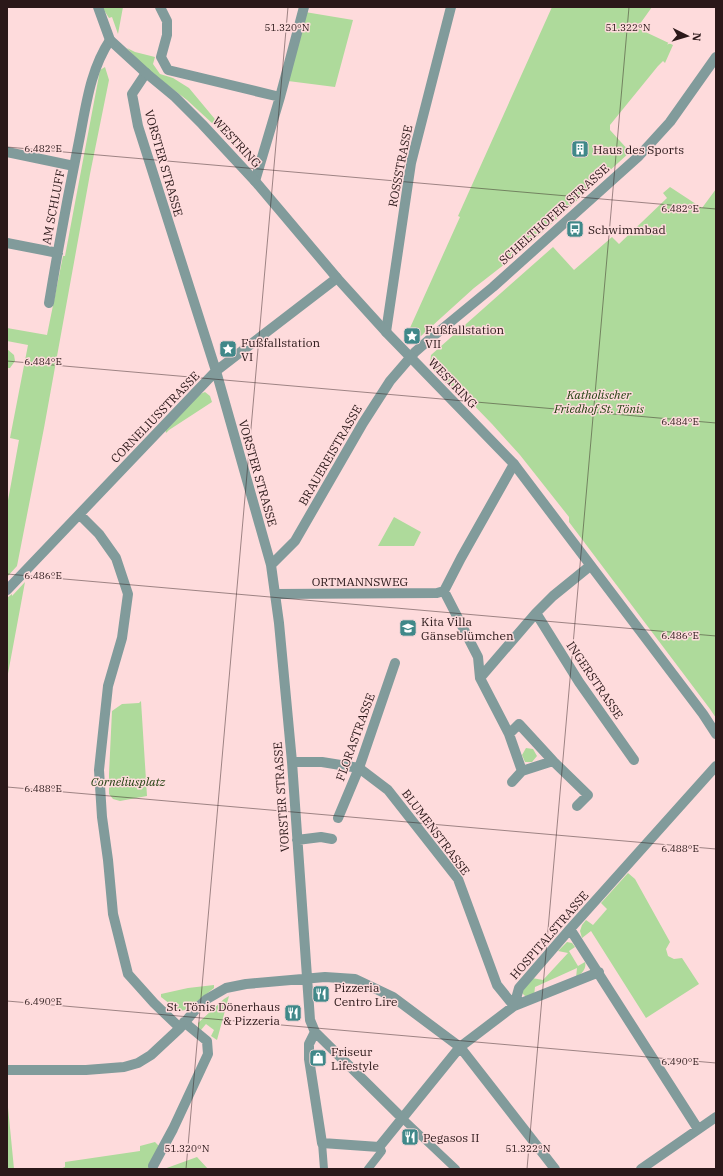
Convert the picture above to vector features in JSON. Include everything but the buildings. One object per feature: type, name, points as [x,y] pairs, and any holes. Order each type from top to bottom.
[{"type":"street","points":[[98,7],[110,40],[146,72]]},
{"type":"street","points":[[160,7],[167,21],[167,35],[161,57],[168,70],[280,97]]},
{"type":"street","points":[[255,181],[280,97],[304,7]]},
{"type":"street","name":"ROSSSTRASSE","points":[[386,332],[411,163],[451,7]]},
{"type":"street","name":"AM SCHLUFF","points":[[49,302],[74,166],[93,76],[104,49],[110,40]]},
{"type":"street","name":"SCHELTHOFER STRASSE","points":[[410,358],[431,338],[493,287],[639,156],[670,122],[716,57]]},
{"type":"street","name":"WESTRING","points":[[146,72],[178,100],[255,181],[337,278],[386,332],[514,464],[703,714],[716,734]]},
{"type":"street","name":"VORSTER STRASSE","points":[[146,72],[132,94],[138,126],[216,371],[271,565],[279,623],[292,762],[310,1020],[315,1032]]},
{"type":"street","name":"AM SCHLUFF","points":[[7,152],[74,166]]},
{"type":"street","name":"AM SCHLUFF","points":[[7,243],[58,253]]},
{"type":"street","name":"CORNELIUSSTRASSE","points":[[7,590],[216,371],[337,278]]},
{"type":"street","name":"BRAUEREISTRASSE","points":[[271,565],[295,541],[363,423],[390,381],[410,358]]},
{"type":"street","points":[[514,464],[444,591],[478,657],[480,678],[509,734],[522,771]]},
{"type":"street","points":[[80,515],[99,534],[116,558],[128,594],[122,638],[108,686],[99,770],[102,817],[113,914],[128,974],[154,1003],[182,1025],[207,1041],[208,1054],[173,1129],[153,1166]]},
{"type":"street","points":[[480,678],[536,613],[553,596],[590,566]]},
{"type":"street","name":"ORTMANNSWEG","points":[[275,594],[437,593],[444,591]]},
{"type":"street","name":"INGERSTRASSE","points":[[536,613],[579,682],[634,760]]},
{"type":"street","name":"FLORASTRASSE","points":[[338,818],[359,768],[395,663]]},
{"type":"street","points":[[509,734],[519,724],[553,761],[588,795],[577,806]]},
{"type":"street","points":[[512,782],[522,771],[553,761]]},
{"type":"street","name":"BLUMENSTRASSE","points":[[292,762],[322,762],[359,768],[388,790],[458,879],[497,985],[514,1006]]},
{"type":"street","name":"HOSPITALSTRASSE","points":[[514,1006],[519,988],[716,766]]},
{"type":"street","points":[[297,840],[321,838],[332,839]]},
{"type":"street","points":[[570,929],[599,972],[698,1129]]},
{"type":"street","points":[[379,1147],[460,1047],[514,1006],[599,972]]},
{"type":"street","points":[[7,1070],[86,1070],[124,1067],[151,1055],[207,999],[226,988],[246,984],[325,977],[354,979],[393,997],[460,1047],[555,1169]]},
{"type":"street","points":[[324,1169],[322,1144],[309,1059],[309,1044],[315,1032],[456,1169]]},
{"type":"street","points":[[641,1169],[716,1118]]},
{"type":"street","points":[[322,1144],[379,1147]]},
{"type":"street","points":[[368,1169],[382,1151],[379,1147]]},
{"type":"green space","points":[[102,7],[123,7],[118,34],[112,17],[109,18]]},
{"type":"green space","points":[[552,7],[652,7],[637,28],[673,45],[665,63],[663,61],[658,66],[610,125],[610,130],[630,152],[524,249],[474,288],[421,336],[411,341],[405,339],[460,217],[458,216]]},
{"type":"green space","points":[[305,12],[353,20],[335,87],[288,81]]},
{"type":"green space","points":[[127,48],[135,52],[155,57],[153,64],[160,74],[173,78],[189,88],[239,148],[187,100],[144,67]]},
{"type":"green space","points":[[105,67],[109,80],[90,174],[44,428],[17,566],[7,577],[7,506],[19,440],[10,438],[28,345],[7,341],[7,328],[47,335],[63,256],[65,256],[100,70]]},
{"type":"green space","name":"Katholischer Friedhof St. Tönis","points":[[670,187],[702,208],[716,189],[716,718],[569,522],[569,517],[520,455],[459,390],[452,389],[435,372],[430,364],[431,355],[553,247],[574,270],[612,237],[619,244],[667,198],[663,193]]},
{"type":"green space","points":[[7,349],[14,355],[15,361],[10,368],[7,368]]},
{"type":"green space","points":[[205,392],[210,396],[212,402],[166,433],[165,429],[198,395]]},
{"type":"green space","points":[[394,517],[421,532],[414,546],[378,546]]},
{"type":"green space","points":[[25,582],[7,679],[7,598],[12,594],[12,596]]},
{"type":"green space","name":"Corneliusplatz","points":[[141,701],[147,796],[120,801],[113,799],[109,794],[112,711],[122,704],[139,703]]},
{"type":"green space","points":[[526,748],[533,749],[537,756],[532,762],[525,762],[522,755]]},
{"type":"green space","points":[[628,873],[635,879],[670,942],[666,949],[668,956],[674,959],[682,958],[699,984],[646,1018],[591,931],[582,938],[580,931],[586,920],[593,925],[607,909],[601,903]]},
{"type":"green space","points":[[567,942],[572,943],[575,947],[569,951],[578,966],[585,962],[583,971],[576,978],[577,968],[535,987],[534,996],[526,997],[522,993],[523,988],[532,978],[543,980],[568,953],[558,951]]},
{"type":"green space","points":[[214,985],[214,988],[186,1010],[179,1011],[161,997],[161,994],[188,988]]},
{"type":"green space","points":[[229,996],[217,1040],[211,1036],[214,1030],[206,1024],[201,1030],[199,1029],[198,1023]]},
{"type":"green space","points":[[7,1097],[14,1169],[7,1169]]},
{"type":"green space","points":[[155,1142],[160,1147],[149,1169],[60,1169],[65,1167],[65,1162],[140,1151],[140,1146]]},
{"type":"green space","points":[[197,1157],[208,1169],[164,1169]]},
{"type":"place","name":"Haus des Sports","points":[[580,149]]},
{"type":"place","name":"Schwimmbad","points":[[575,229]]},
{"type":"place","name":"Fußfallstation VII","points":[[412,336]]},
{"type":"place","name":"Fußfallstation VI","points":[[228,349]]},
{"type":"place","name":"Kita Villa Gänseblümchen","points":[[408,628]]},
{"type":"place","name":"Pizzeria Centro Lire","points":[[321,994]]},
{"type":"place","name":"St. Tönis Dönerhaus & Pizzeria","points":[[293,1013]]},
{"type":"place","name":"Friseur Lifestyle","points":[[318,1058]]},
{"type":"place","name":"Pegasos II","points":[[410,1137]]}]
